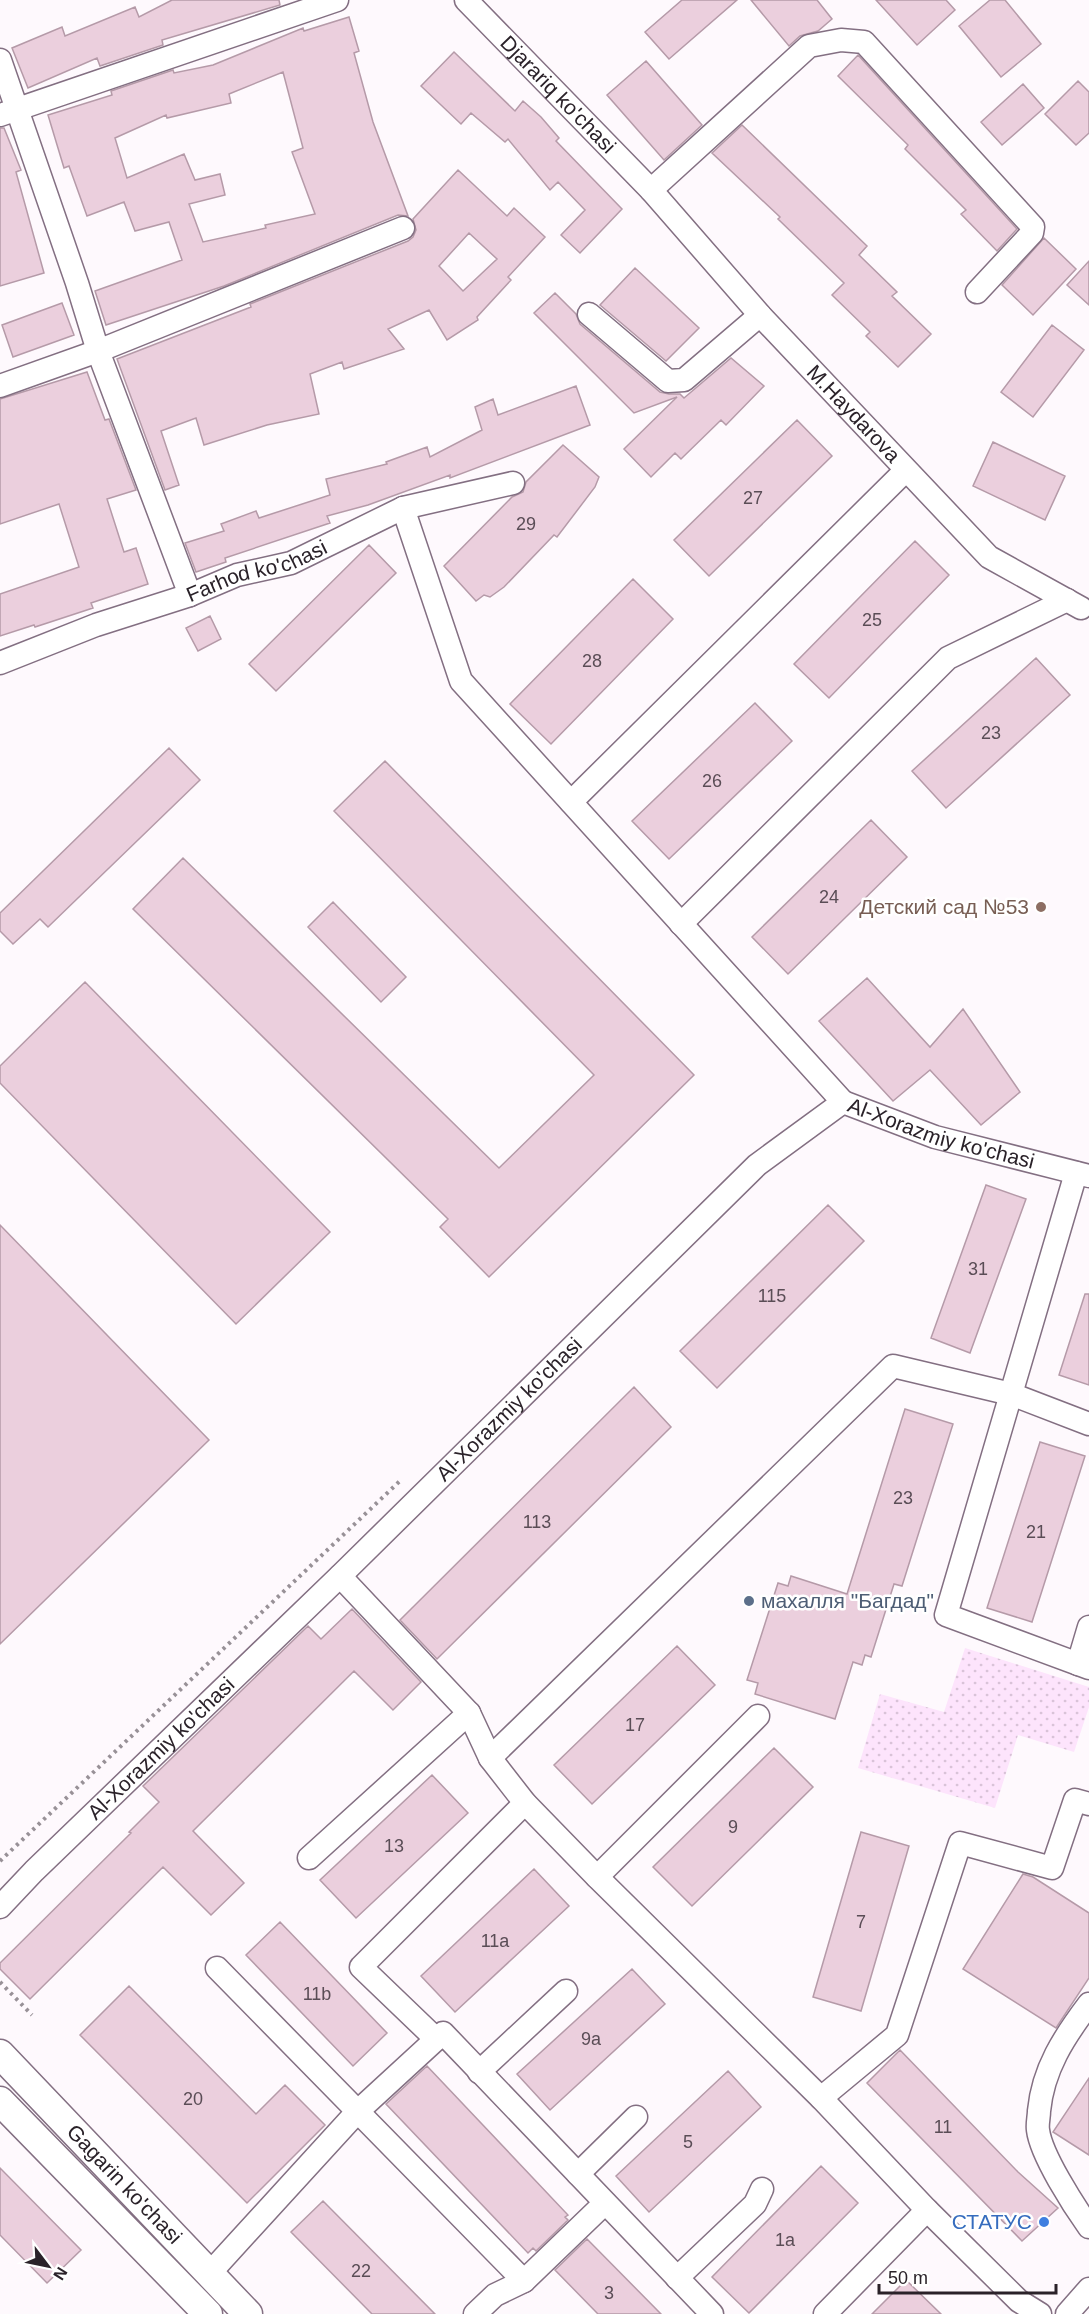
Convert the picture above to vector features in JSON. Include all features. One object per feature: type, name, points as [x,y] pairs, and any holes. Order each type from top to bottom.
[{"type":"main road","name":"Gagarin ko'chasi","points":[[0,2054],[248,2314]]},
{"type":"main road","name":"Gagarin ko'chasi","points":[[0,2101],[208,2314]]},
{"type":"street","name":"Djarariq ko'chasi","points":[[466,0],[651,190]]},
{"type":"street","points":[[9,112],[325,2]]},
{"type":"street","points":[[651,190],[809,46],[841,40],[864,42],[1033,227],[1032,233],[977,292]]},
{"type":"street","points":[[0,60],[9,112],[190,595]]},
{"type":"street","name":"M.Haydarova","points":[[651,190],[760,315],[905,471],[989,557],[1081,605]]},
{"type":"street","points":[[0,386],[98,351],[403,228]]},
{"type":"street","points":[[590,314],[668,381],[684,380],[760,315]]},
{"type":"street","points":[[571,802],[905,471]]},
{"type":"street","name":"Farhod ko'chasi","points":[[0,663],[96,625],[190,595],[237,575],[291,563],[404,508],[513,483]]},
{"type":"street","points":[[404,508],[461,681],[843,1102]]},
{"type":"street","points":[[681,924],[948,658],[1081,605]]},
{"type":"street","name":"Al-Xorazmiy ko'chasi","points":[[0,1907],[757,1166],[843,1102],[935,1137],[1083,1175]]},
{"type":"street","points":[[1083,1175],[1011,1394],[946,1615],[1084,1666],[1089,1627]]},
{"type":"street","points":[[490,1758],[893,1365],[1011,1394],[1089,1424]]},
{"type":"street","points":[[340,1576],[468,1713],[490,1758],[525,1803],[821,2098],[927,2210],[1012,2308],[1040,2314]]},
{"type":"street","points":[[309,1858],[468,1713]]},
{"type":"street","points":[[597,1877],[758,1716]]},
{"type":"street","points":[[821,2098],[897,2035],[960,1843],[1053,1868],[1075,1800],[1089,1803]]},
{"type":"street","points":[[436,2039],[361,1967],[525,1803]]},
{"type":"street","points":[[217,1968],[524,2281]]},
{"type":"street","points":[[479,2072],[566,1991]]},
{"type":"street","points":[[1089,2004],[1053,2057],[1041,2091],[1038,2130],[1046,2155],[1073,2204],[1089,2227]]},
{"type":"street","points":[[209,2274],[357,2112],[442,2033],[712,2314]]},
{"type":"street","points":[[578,2174],[636,2117]]},
{"type":"street","points":[[677,2278],[755,2204],[762,2189]]},
{"type":"street","points":[[475,2314],[495,2295],[524,2281],[605,2203]]},
{"type":"street","points":[[825,2314],[927,2210]]},
{"type":"street","points":[[1067,2314],[1089,2289]]},
{"type":"path","points":[[0,1861],[408,1473]]},
{"type":"path","points":[[0,1982],[32,2015]]},
{"type":"shaded area","points":[[965,1648],[1089,1687],[1089,1707],[1074,1752],[1018,1735],[995,1808],[858,1768],[880,1694],[944,1712]]},
{"type":"building","points":[[172,0],[279,0],[280,5],[162,40],[163,45],[100,66],[97,58],[28,88],[12,48],[62,27],[65,36],[135,7],[139,17]]},
{"type":"building","points":[[682,0],[737,0],[669,59],[645,32]]},
{"type":"building","points":[[751,0],[817,0],[832,19],[818,31],[800,36],[789,46]]},
{"type":"building","points":[[876,0],[946,0],[955,10],[917,45]]},
{"type":"building","points":[[990,0],[1005,0],[1041,44],[1001,77],[959,26]]},
{"type":"building","points":[[349,17],[359,51],[354,53],[373,122],[408,216],[398,215],[224,286],[106,325],[95,291],[182,260],[169,222],[135,231],[124,202],[87,216],[69,166],[64,168],[48,115],[112,95],[111,91],[173,70],[174,73],[213,65],[303,28],[304,31]],"holes":[[[283,72],[303,148],[292,152],[315,214],[203,242],[189,204],[225,195],[220,174],[195,180],[184,154],[127,178],[115,138],[166,115],[167,118],[231,103],[229,94]]]},
{"type":"building","points":[[454,52],[515,111],[523,101],[541,117],[559,138],[556,141],[622,209],[580,253],[561,235],[585,210],[558,182],[550,190],[508,139],[505,142],[471,113],[461,124],[421,86]]},
{"type":"building","points":[[858,55],[1017,229],[997,251],[961,214],[966,210],[905,149],[908,145],[838,76]]},
{"type":"building","points":[[646,61],[702,125],[664,160],[607,95]]},
{"type":"building","points":[[1078,81],[1089,92],[1089,133],[1076,145],[1045,114]]},
{"type":"building","points":[[1023,84],[1044,108],[1002,145],[981,122]]},
{"type":"building","points":[[742,125],[867,246],[859,255],[897,292],[892,296],[931,334],[898,367],[866,336],[870,332],[832,295],[844,283],[778,219],[780,217],[712,153]]},
{"type":"building","points":[[0,128],[4,128],[21,170],[16,172],[44,273],[0,286]]},
{"type":"building","points":[[458,170],[507,216],[514,208],[545,237],[508,277],[511,280],[477,317],[478,320],[447,340],[429,310],[388,329],[404,349],[344,369],[342,362],[310,374],[319,414],[267,425],[204,445],[196,418],[161,431],[179,485],[165,490],[117,359],[251,307],[250,304],[408,241],[416,230],[413,219]],"holes":[[[469,233],[497,259],[463,291],[439,266]]]},
{"type":"building","points":[[1044,238],[1076,269],[1033,315],[1002,285]]},
{"type":"building","points":[[1089,261],[1089,305],[1067,285]]},
{"type":"building","points":[[635,268],[699,328],[666,361],[600,305]]},
{"type":"building","points":[[555,293],[576,314],[580,324],[660,392],[680,394],[684,398],[731,358],[764,386],[726,425],[721,420],[681,459],[675,453],[651,477],[624,449],[677,397],[634,413],[534,313]]},
{"type":"building","points":[[62,303],[74,335],[13,357],[2,325]]},
{"type":"building","points":[[1052,325],[1084,350],[1033,417],[1001,392]]},
{"type":"building","points":[[87,372],[105,420],[109,419],[136,490],[107,499],[124,552],[136,548],[148,584],[91,603],[93,608],[0,636],[0,594],[79,567],[59,504],[0,524],[0,399]]},
{"type":"building","points":[[576,386],[590,425],[450,478],[450,475],[368,505],[327,516],[330,523],[225,558],[226,562],[196,572],[185,543],[224,531],[221,524],[256,511],[259,518],[330,495],[326,479],[387,464],[386,462],[427,447],[430,457],[482,430],[475,407],[493,399],[498,415]]},
{"type":"building","points":[[797,420],[832,456],[709,576],[674,540]]},
{"type":"building","points":[[993,442],[1065,476],[1045,520],[973,486]]},
{"type":"building","points":[[563,445],[599,477],[595,487],[557,537],[554,535],[504,587],[490,597],[484,595],[476,601],[444,566],[512,497],[523,492],[526,482]]},
{"type":"building","points":[[915,541],[949,575],[829,698],[794,664]]},
{"type":"building","points":[[369,545],[396,573],[276,691],[249,664]]},
{"type":"building","points":[[633,579],[673,619],[551,744],[510,704]]},
{"type":"building","points":[[210,616],[221,639],[198,651],[186,628]]},
{"type":"building","points":[[1036,658],[1070,695],[946,808],[912,771]]},
{"type":"building","points":[[755,703],[792,741],[669,859],[632,821]]},
{"type":"building","points":[[169,748],[200,780],[48,927],[40,919],[13,944],[0,931],[0,913]]},
{"type":"building","points":[[385,761],[694,1075],[489,1277],[440,1227],[448,1219],[133,909],[183,858],[499,1168],[594,1075],[334,811]]},
{"type":"building","points":[[871,820],[907,857],[788,974],[752,937]]},
{"type":"building","points":[[333,902],[406,977],[381,1002],[308,927]]},
{"type":"building","points":[[867,978],[930,1047],[963,1009],[1020,1092],[981,1125],[930,1070],[893,1101],[819,1021]]},
{"type":"building","points":[[85,982],[330,1232],[236,1324],[0,1083],[0,1066]]},
{"type":"building","points":[[986,1185],[1026,1199],[970,1353],[931,1338]]},
{"type":"building","points":[[828,1205],[864,1241],[717,1388],[680,1351]]},
{"type":"building","points":[[0,1225],[209,1440],[0,1644]]},
{"type":"building","points":[[1085,1294],[1089,1294],[1089,1385],[1059,1375]]},
{"type":"building","points":[[634,1387],[671,1427],[437,1659],[400,1620]]},
{"type":"building","points":[[905,1409],[953,1424],[902,1586],[894,1584],[871,1657],[865,1655],[862,1665],[853,1662],[835,1719],[755,1694],[758,1683],[747,1680],[778,1583],[788,1586],[791,1576],[847,1594]]},
{"type":"building","points":[[1040,1442],[1085,1456],[1032,1622],[987,1608]]},
{"type":"building","points":[[352,1609],[421,1682],[393,1710],[354,1671],[193,1831],[244,1883],[211,1915],[163,1867],[30,1999],[0,1969],[0,1963],[131,1833],[129,1832],[159,1802],[143,1786],[308,1626],[321,1639]]},
{"type":"building","points":[[677,1646],[715,1685],[592,1804],[554,1765]]},
{"type":"building","points":[[774,1748],[813,1787],[692,1906],[653,1867]]},
{"type":"building","points":[[432,1775],[468,1813],[356,1918],[320,1880]]},
{"type":"building","points":[[861,1832],[909,1846],[861,2011],[813,1997]]},
{"type":"building","points":[[534,1869],[569,1906],[455,2012],[421,1976]]},
{"type":"building","points":[[1023,1874],[1033,1877],[1089,1913],[1089,1978],[1056,2028],[963,1969]]},
{"type":"building","points":[[280,1922],[387,2033],[353,2066],[246,1955]]},
{"type":"building","points":[[632,1969],[665,2004],[550,2110],[517,2074]]},
{"type":"building","points":[[129,1986],[256,2114],[285,2085],[325,2125],[247,2203],[80,2035]]},
{"type":"building","points":[[900,2050],[1018,2172],[1058,2208],[1022,2241],[867,2083]]},
{"type":"building","points":[[427,2066],[568,2215],[565,2217],[568,2220],[536,2251],[533,2248],[528,2253],[386,2104]]},
{"type":"building","points":[[728,2071],[761,2107],[649,2212],[616,2176]]},
{"type":"building","points":[[1089,2078],[1089,2155],[1053,2132]]},
{"type":"building","points":[[821,2166],[858,2203],[749,2313],[712,2277]]},
{"type":"building","points":[[0,2168],[81,2250],[47,2283],[0,2235]]},
{"type":"building","points":[[323,2201],[435,2314],[372,2314],[291,2232]]},
{"type":"building","points":[[587,2239],[661,2314],[598,2314],[555,2270]]},
{"type":"building","points":[[906,2280],[941,2314],[872,2314]]},
{"type":"place","name":"Детский сад №53","points":[[1041,907]]},
{"type":"place","name":"махалля \"Багдад\"","points":[[749,1601]]},
{"type":"place","name":"СТАТУС","points":[[1044,2222]]}]
